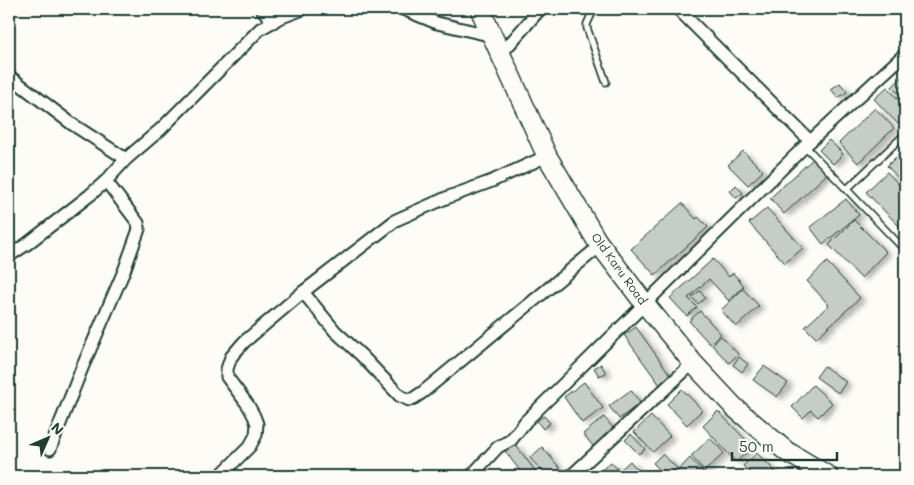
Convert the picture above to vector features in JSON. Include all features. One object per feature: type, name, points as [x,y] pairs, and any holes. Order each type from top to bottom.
[{"type":"main road","name":"Old Karu Road","points":[[480,9],[548,156],[601,245],[645,304],[693,363],[735,408],[786,451],[828,476]]},
{"type":"street","points":[[262,9],[273,22]]},
{"type":"street","points":[[9,256],[106,181],[126,159],[161,129],[260,29],[303,9]]},
{"type":"street","points":[[404,9],[437,23],[493,36]]},
{"type":"street","points":[[501,54],[540,9]]},
{"type":"street","points":[[678,9],[808,143]]},
{"type":"street","points":[[471,476],[498,448],[510,440],[526,421],[808,143],[905,54]]},
{"type":"street","points":[[9,76],[72,124],[126,159]]},
{"type":"street","points":[[220,476],[250,446],[256,436],[257,424],[254,416],[227,377],[231,356],[244,342],[302,292],[396,220],[548,156]]},
{"type":"street","points":[[50,449],[82,368],[124,271],[138,229],[138,223],[106,181]]},
{"type":"street","points":[[302,292],[335,331],[400,396],[409,400],[423,392],[601,245]]},
{"type":"street","points":[[571,476],[693,363]]},
{"type":"lane","points":[[594,9],[587,28],[606,82]]},
{"type":"lane","points":[[847,189],[902,137]]},
{"type":"lane","points":[[808,143],[847,189],[899,244]]},
{"type":"building","points":[[905,74],[905,100],[892,87]]},
{"type":"building","points":[[840,83],[847,92],[838,98],[831,89]]},
{"type":"building","points":[[887,87],[905,107],[905,117],[898,124],[874,99]]},
{"type":"building","points":[[875,108],[894,128],[858,163],[839,143]]},
{"type":"building","points":[[829,140],[843,154],[833,164],[819,150]]},
{"type":"building","points":[[905,148],[905,185],[887,166]]},
{"type":"building","points":[[743,151],[763,171],[748,185],[728,165]]},
{"type":"building","points":[[814,158],[828,173],[784,214],[770,198]]},
{"type":"building","points":[[887,172],[905,191],[905,232],[866,192]]},
{"type":"building","points":[[736,185],[743,193],[736,198],[730,191]]},
{"type":"building","points":[[846,199],[859,215],[823,244],[810,227]]},
{"type":"building","points":[[682,203],[696,219],[698,217],[708,227],[655,275],[631,249]]},
{"type":"building","points":[[767,208],[803,248],[785,263],[749,223]]},
{"type":"building","points":[[854,220],[886,252],[861,278],[829,245]]},
{"type":"building","points":[[713,259],[729,277],[733,273],[744,286],[729,301],[709,279],[688,298],[697,307],[687,316],[670,298]]},
{"type":"building","points":[[827,262],[860,298],[816,338],[805,327],[829,305],[807,281]]},
{"type":"building","points":[[743,289],[759,306],[736,327],[721,310]]},
{"type":"building","points":[[700,291],[705,298],[698,304],[692,297]]},
{"type":"building","points":[[700,311],[721,334],[710,344],[689,321]]},
{"type":"building","points":[[636,327],[674,380],[662,388],[624,335]]},
{"type":"building","points":[[721,336],[738,354],[729,363],[712,345]]},
{"type":"building","points":[[739,357],[748,364],[742,372],[733,365]]},
{"type":"building","points":[[601,364],[606,373],[599,376],[594,368]]},
{"type":"building","points":[[764,366],[788,383],[777,397],[753,380]]},
{"type":"building","points":[[824,366],[846,382],[838,393],[816,377]]},
{"type":"building","points":[[584,382],[603,408],[582,423],[564,397]]},
{"type":"building","points":[[813,385],[832,403],[818,417],[811,410],[803,418],[792,407]]},
{"type":"building","points":[[682,389],[702,410],[687,425],[667,404]]},
{"type":"building","points":[[631,390],[640,403],[619,419],[609,406]]},
{"type":"building","points":[[718,411],[746,440],[741,445],[747,452],[736,462],[703,426]]},
{"type":"building","points":[[544,416],[550,423],[543,429],[537,421]]},
{"type":"building","points":[[651,416],[670,436],[653,452],[634,432]]},
{"type":"building","points":[[604,417],[614,429],[594,447],[583,434]]},
{"type":"building","points":[[631,434],[645,449],[639,454],[625,440]]},
{"type":"building","points":[[710,438],[724,453],[705,471],[691,456]]},
{"type":"building","points":[[515,444],[539,476],[524,476],[505,451]]},
{"type":"building","points":[[542,447],[565,474],[563,476],[547,476],[530,458]]},
{"type":"building","points":[[757,453],[775,471],[770,476],[753,476],[743,466]]},
{"type":"building","points":[[662,454],[677,468],[668,476],[653,463]]},
{"type":"building","points":[[690,458],[705,474],[703,476],[673,476]]},
{"type":"building","points":[[630,461],[638,470],[630,476],[603,476],[599,472],[611,462],[619,471]]}]
